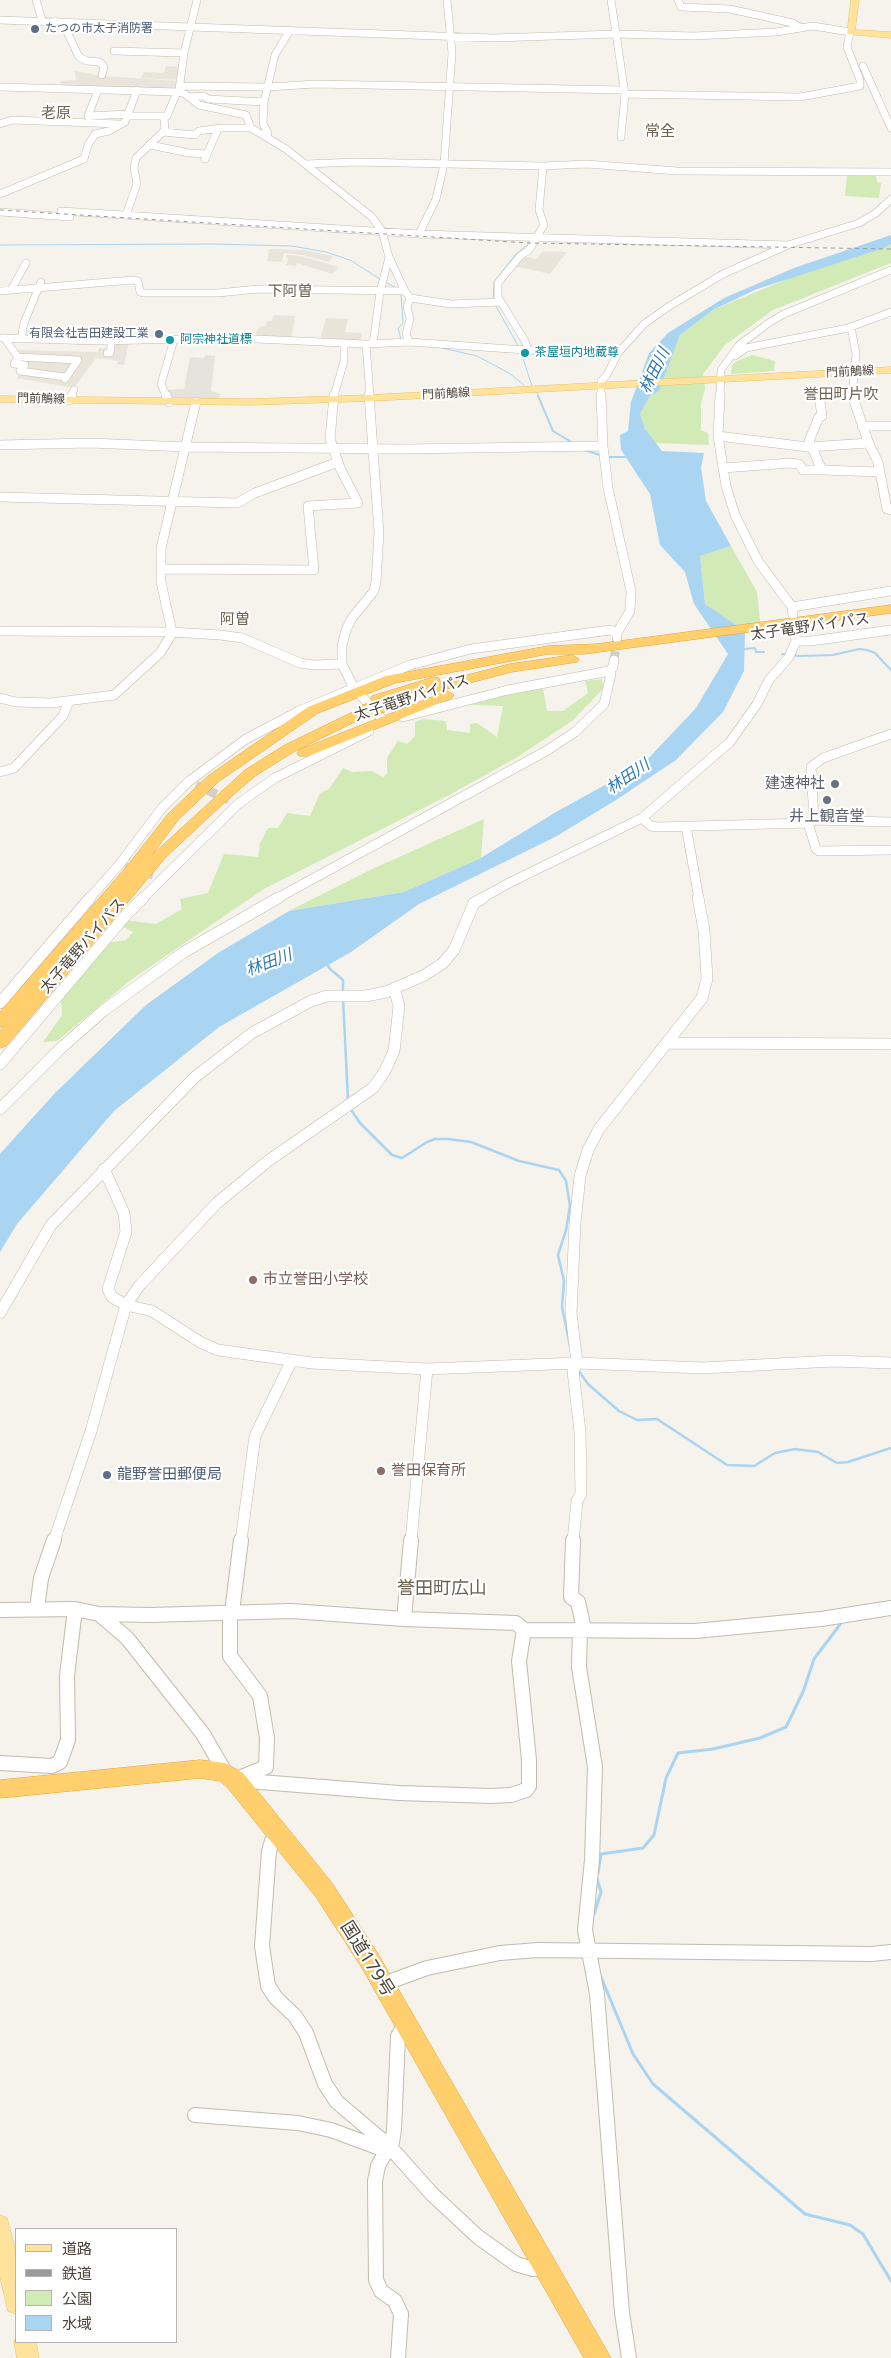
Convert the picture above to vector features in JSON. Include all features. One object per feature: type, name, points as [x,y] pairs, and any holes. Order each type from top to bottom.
[{"type":"highway","points":[[794,624],[891,603]]},
{"type":"highway","name":"太子竜野バイパス","points":[[0,1022],[127,866],[228,779],[358,700],[380,702],[510,668],[639,646],[891,609]]},
{"type":"highway","name":"太子竜野バイパス","points":[[770,628],[891,617]]},
{"type":"highway","points":[[229,801],[297,756],[463,688],[639,646]]},
{"type":"highway","name":"太子竜野バイパス","points":[[380,702],[478,669],[596,648],[639,646]]},
{"type":"highway","points":[[358,700],[392,679],[548,650],[596,648]]},
{"type":"highway","name":"太子竜野バイパス","points":[[0,1042],[161,854],[229,801],[250,774],[358,700]]},
{"type":"highway","points":[[0,1789],[200,1769],[230,1776]]},
{"type":"highway","name":"国道179号","points":[[230,1776],[279,1833],[324,1890],[383,1984],[598,2358]]},
{"type":"main road","points":[[855,0],[850,32],[891,35]]},
{"type":"main road","name":"門前鵤線","points":[[0,399],[72,395],[169,402],[370,398],[891,370]]},
{"type":"main road","points":[[0,2225],[15,2298]]},
{"type":"main road","points":[[25,2343],[28,2358]]},
{"type":"street","points":[[36,0],[42,20]]},
{"type":"street","points":[[98,90],[88,116],[167,116],[178,90],[184,53],[197,0]]},
{"type":"street","points":[[419,234],[436,198],[444,164],[452,54],[447,0]]},
{"type":"street","points":[[611,0],[625,92],[621,137]]},
{"type":"street","points":[[678,0],[681,7],[730,9],[793,23],[800,27]]},
{"type":"street","points":[[0,20],[514,38],[616,34],[694,36],[776,32],[813,26],[850,32]]},
{"type":"street","points":[[56,21],[67,32],[80,56],[87,61],[100,62],[104,68],[102,75]]},
{"type":"street","points":[[267,136],[268,133],[263,124],[264,102],[276,55],[290,30]]},
{"type":"street","points":[[0,87],[178,90],[316,84],[782,97],[860,86],[860,80],[847,47],[850,32]]},
{"type":"street","points":[[850,32],[874,94],[891,128]]},
{"type":"street","points":[[114,51],[184,53]]},
{"type":"street","points":[[0,194],[84,159],[88,145],[95,134],[109,131],[125,122],[136,90]]},
{"type":"street","points":[[178,90],[199,105],[246,115],[251,128]]},
{"type":"street","points":[[189,97],[204,96],[208,99],[264,102]]},
{"type":"street","points":[[126,215],[137,184],[134,168],[136,158],[165,129],[164,117]]},
{"type":"street","points":[[0,124],[12,120],[40,120],[121,124]]},
{"type":"street","points":[[40,120],[40,129]]},
{"type":"street","points":[[147,134],[195,135],[199,131],[251,128],[267,136],[306,164],[372,217],[382,231],[388,257],[369,344],[370,398],[379,532],[376,582],[374,591],[352,618],[346,630],[342,646],[342,664],[358,700],[383,720],[394,720],[420,711],[549,681],[609,670],[613,667],[614,660]]},
{"type":"street","points":[[150,145],[206,156],[218,129]]},
{"type":"street","points":[[306,164],[355,162],[543,166],[587,164],[677,171],[891,172]]},
{"type":"street","points":[[528,350],[525,341],[498,297],[498,283],[520,256],[529,250],[544,225],[539,210],[543,166]]},
{"type":"street","points":[[0,1003],[27,979],[127,866],[162,808],[192,784],[223,754],[262,730],[358,700],[410,665],[471,649],[610,630],[617,636],[630,611],[631,591],[608,488],[603,446],[603,386],[601,381],[607,375],[618,353],[644,324],[668,307],[736,267],[788,245],[859,223],[876,213],[891,199]]},
{"type":"street","points":[[61,210],[419,234],[534,239],[788,245]]},
{"type":"street","points":[[0,212],[252,230]]},
{"type":"street","points":[[388,257],[391,258],[408,295],[407,306],[410,319],[406,334],[409,342]]},
{"type":"street","points":[[11,290],[26,263]]},
{"type":"street","points":[[0,1313],[51,1225],[195,1077],[252,1033],[311,1001],[327,996],[366,996],[394,988],[425,975],[443,963],[454,950],[474,903],[511,882],[642,818],[730,742],[757,704],[769,680],[790,655],[794,624],[758,561],[735,515],[726,486],[718,436],[719,379],[721,370],[744,341],[784,314],[891,270]]},
{"type":"street","points":[[21,339],[24,323],[34,304],[39,286],[44,279]]},
{"type":"street","points":[[0,290],[133,280],[138,281],[140,292],[144,293],[218,293],[258,290],[380,292],[408,295],[451,304],[501,302]]},
{"type":"street","points":[[724,364],[746,348],[851,327],[891,312]]},
{"type":"street","points":[[851,327],[855,346],[855,372],[851,392],[868,443],[878,462],[887,509],[891,510]]},
{"type":"street","points":[[2,338],[112,340],[209,337],[369,344],[409,342],[528,350],[618,353]]},
{"type":"street","points":[[2,338],[18,357],[78,360],[66,376]]},
{"type":"street","points":[[169,402],[161,384],[173,343],[172,339]]},
{"type":"street","points":[[106,353],[110,353],[112,340]]},
{"type":"street","points":[[162,569],[217,572],[314,570],[308,506],[358,503],[338,462],[330,438],[333,399],[344,362],[344,343]]},
{"type":"street","points":[[18,357],[14,364],[25,365],[20,371],[66,376],[80,374]]},
{"type":"street","points":[[822,470],[809,437],[818,417],[822,416],[819,392],[851,392]]},
{"type":"street","points":[[0,698],[35,703],[114,695],[123,690],[160,653],[173,632],[161,582],[162,548],[171,501],[187,447],[196,402]]},
{"type":"street","points":[[862,426],[891,426]]},
{"type":"street","points":[[718,436],[812,447],[868,443]]},
{"type":"street","points":[[0,445],[90,443],[187,447],[333,449],[603,446]]},
{"type":"street","points":[[0,497],[237,503],[255,493],[338,462]]},
{"type":"street","points":[[722,468],[790,463],[802,466],[803,470],[880,472]]},
{"type":"street","points":[[794,624],[891,591]]},
{"type":"street","points":[[794,624],[891,630]]},
{"type":"street","points":[[0,631],[173,632],[228,636],[242,638],[300,663],[313,665],[342,664]]},
{"type":"street","points":[[0,1109],[60,1049],[103,1010],[184,952],[322,872],[538,755],[575,732],[604,704],[611,674],[609,670]]},
{"type":"street","points":[[0,772],[14,768],[63,716],[69,701]]},
{"type":"street","points":[[891,734],[823,758],[811,767],[811,822],[816,849],[819,851],[891,850]]},
{"type":"street","points":[[0,1064],[58,989],[229,801]]},
{"type":"street","points":[[642,818],[651,826],[891,822]]},
{"type":"street","points":[[629,2358],[621,2294],[597,1994],[592,1949],[585,1930],[592,1860],[595,1767],[579,1667],[582,1629],[578,1602],[572,1597],[573,1544],[577,1501],[581,1494],[580,1432],[573,1371],[577,1363],[571,1313],[575,1223],[580,1176],[588,1150],[599,1129],[702,998],[707,979],[704,930],[686,826]]},
{"type":"street","points":[[37,1609],[42,1578],[91,1430],[126,1305],[145,1279],[217,1203],[268,1161],[373,1088],[386,1070],[394,1052],[400,1006],[394,988]]},
{"type":"street","points":[[667,1043],[891,1044]]},
{"type":"street","points":[[104,1169],[124,1213],[126,1232],[108,1289],[112,1296],[126,1305],[152,1311],[200,1342],[218,1350],[292,1360],[427,1369],[577,1363],[703,1368],[833,1361],[891,1363]]},
{"type":"street","points":[[230,1776],[266,1767],[267,1738],[260,1696],[230,1656],[231,1612],[255,1436],[292,1360]]},
{"type":"street","points":[[404,1619],[427,1369]]},
{"type":"street","points":[[0,1610],[75,1609],[99,1614],[291,1611],[404,1619],[516,1623],[524,1630],[694,1631],[813,1620],[891,1608]]},
{"type":"street","points":[[0,1763],[52,1766],[60,1762],[68,1740],[67,1676],[75,1609]]},
{"type":"street","points":[[99,1614],[132,1645],[203,1734],[230,1776]]},
{"type":"street","points":[[230,1776],[399,1793],[511,1795],[526,1790],[529,1786],[529,1760],[519,1661],[524,1630]]},
{"type":"street","points":[[279,1833],[272,1841],[269,1850],[262,1946],[268,1986],[276,1998],[295,2016],[306,2033],[325,2084],[337,2102],[478,2237],[516,2264],[533,2269],[547,2269]]},
{"type":"street","points":[[383,1984],[427,1968],[466,1959],[538,1950],[592,1949],[872,1954],[891,1952]]},
{"type":"street","points":[[872,1954],[891,1957]]},
{"type":"street","points":[[398,2358],[401,2314],[395,2301],[381,2291],[376,2280],[375,2181],[387,2148],[392,2142],[398,2036],[401,2028],[406,2024]]},
{"type":"street","points":[[195,2115],[298,2123],[331,2130],[387,2148]]},
{"type":"shaded area","points":[[166,66],[182,67],[179,80],[141,78],[144,72],[164,73]]},
{"type":"shaded area","points":[[75,71],[102,76],[179,81],[177,92],[61,89],[60,81],[76,80]]},
{"type":"shaded area","points":[[269,249],[303,250],[333,256],[329,262],[302,255],[284,253],[282,262],[267,261]]},
{"type":"shaded area","points":[[543,251],[567,252],[550,274],[514,266],[525,257],[536,259]]},
{"type":"shaded area","points":[[286,255],[300,256],[339,267],[332,274],[297,263],[296,266],[286,265],[288,259]]},
{"type":"shaded area","points":[[273,315],[295,316],[291,339],[255,338],[257,330],[261,326],[266,326],[267,321],[272,321]]},
{"type":"shaded area","points":[[326,318],[348,319],[345,332],[362,333],[360,343],[320,341]]},
{"type":"shaded area","points":[[27,331],[95,333],[92,340],[24,339]]},
{"type":"shaded area","points":[[112,342],[129,342],[124,365],[117,364],[119,361],[96,358],[74,388],[17,378],[20,372],[66,378],[79,360],[21,357],[16,350],[98,352],[99,348],[110,348]]},
{"type":"shaded area","points":[[205,355],[215,356],[211,391],[221,394],[218,399],[169,398],[164,390],[184,389],[190,357],[204,358]]},
{"type":"shaded area","points":[[20,358],[73,360],[65,376],[26,371],[19,363]]},
{"type":"green space","points":[[847,176],[876,176],[877,182],[881,183],[879,198],[845,196]]},
{"type":"green space","points":[[891,244],[891,263],[773,310],[725,345],[703,374],[705,389],[701,403],[701,430],[708,433],[709,445],[655,443],[645,429],[640,414],[650,396],[659,390],[680,335],[713,310],[804,272]]},
{"type":"green space","points":[[752,355],[775,361],[774,371],[731,374],[732,365]]},
{"type":"green space","points":[[731,546],[757,592],[761,629],[745,631],[705,604],[700,556]]},
{"type":"green space","points":[[602,679],[603,689],[572,721],[516,758],[451,794],[264,889],[132,979],[57,1041],[43,1042],[62,1015],[61,996],[106,943],[126,940],[133,932],[121,926],[124,920],[156,924],[182,909],[180,899],[208,893],[224,854],[258,857],[260,843],[268,828],[278,828],[287,813],[310,816],[320,793],[329,789],[343,768],[352,772],[372,771],[383,777],[387,774],[387,758],[398,741],[407,744],[415,736],[415,722],[423,719],[446,721],[447,730],[470,733],[470,724],[477,723],[497,737],[503,706],[469,705],[509,694],[543,689],[547,711],[563,711],[588,693],[585,681]]},
{"type":"green space","points":[[484,819],[481,858],[404,892],[289,911],[370,870]]},
{"type":"water","name":"林田川","points":[[891,235],[891,244],[881,249],[757,289],[713,310],[680,335],[659,391],[650,396],[640,414],[645,429],[662,451],[704,453],[701,468],[706,501],[731,546],[700,556],[705,604],[745,631],[744,671],[723,712],[676,760],[616,800],[555,837],[419,904],[351,952],[219,1027],[114,1111],[17,1224],[0,1252],[0,1154],[55,1093],[146,1005],[218,953],[289,911],[404,892],[479,859],[556,812],[643,764],[696,708],[728,654],[694,604],[685,572],[660,545],[650,494],[621,450],[620,435],[628,431],[631,402],[649,353],[668,333],[724,298],[794,268]]},
{"type":"waterway","points":[[530,243],[516,254],[494,282],[493,301],[520,349],[532,386],[539,396]]},
{"type":"waterway","points":[[0,245],[215,244],[292,246],[326,252],[350,260],[380,279]]},
{"type":"waterway","points":[[387,283],[396,288]]},
{"type":"waterway","points":[[401,294],[403,323],[398,328],[401,340]]},
{"type":"waterway","points":[[438,347],[477,356],[509,373],[524,385]]},
{"type":"waterway","points":[[538,396],[553,431],[573,443]]},
{"type":"waterway","points":[[584,450],[606,457],[628,457]]},
{"type":"waterway","points":[[743,649],[755,648],[756,652],[764,652]]},
{"type":"waterway","points":[[782,654],[799,656],[833,655],[859,649],[867,650],[875,653],[891,670]]},
{"type":"waterway","points":[[327,963],[329,968],[343,980],[343,993]]},
{"type":"waterway","points":[[343,998],[348,1100]]},
{"type":"waterway","points":[[350,1108],[360,1123],[392,1155],[402,1158],[427,1142],[435,1139],[448,1139],[471,1142],[519,1161],[559,1170],[566,1181],[570,1206],[566,1230],[558,1255],[564,1281],[562,1307],[570,1346]]},
{"type":"waterway","points":[[578,1370],[588,1384],[619,1411],[637,1420],[657,1419],[727,1465],[754,1466],[775,1453],[795,1449],[818,1452],[837,1463],[848,1462],[891,1448]]},
{"type":"waterway","points":[[598,1873],[601,1854],[643,1848],[654,1835],[666,1778],[678,1753],[713,1749],[760,1738],[786,1727],[803,1692],[814,1659],[842,1622]]},
{"type":"waterway","points":[[594,1914],[601,1892],[597,1879]]},
{"type":"waterway","points":[[601,1977],[633,2054],[653,2084],[805,2214],[850,2225],[863,2234],[891,2281]]},
{"type":"tunnel","points":[[614,660],[617,638]]},
{"type":"tunnel","points":[[196,785],[229,800]]},
{"type":"tunnel","points":[[125,867],[153,875]]},
{"type":"railway","points":[[0,210],[529,243],[891,249]]},
{"type":"place","name":"たつの市太子消防署","points":[[35,29]]},
{"type":"place","name":"有限会社吉田建設工業","points":[[159,334]]},
{"type":"place","name":"阿宗神社道標","points":[[170,340]]},
{"type":"place","name":"茶屋垣内地蔵尊","points":[[525,353]]},
{"type":"place","name":"建速神社","points":[[835,784]]},
{"type":"place","name":"井上観音堂","points":[[827,800]]},
{"type":"place","name":"市立誉田小学校","points":[[253,1280]]},
{"type":"place","name":"誉田保育所","points":[[381,1471]]},
{"type":"place","name":"龍野誉田郵便局","points":[[107,1475]]},
{"type":"district","name":"老原","points":[[56,114]]},
{"type":"district","name":"常全","points":[[660,132]]},
{"type":"district","name":"下阿曽","points":[[290,292]]},
{"type":"district","name":"誉田町片吹","points":[[841,395]]},
{"type":"district","name":"阿曽","points":[[235,620]]},
{"type":"district","name":"誉田町広山","points":[[442,1589]]}]
